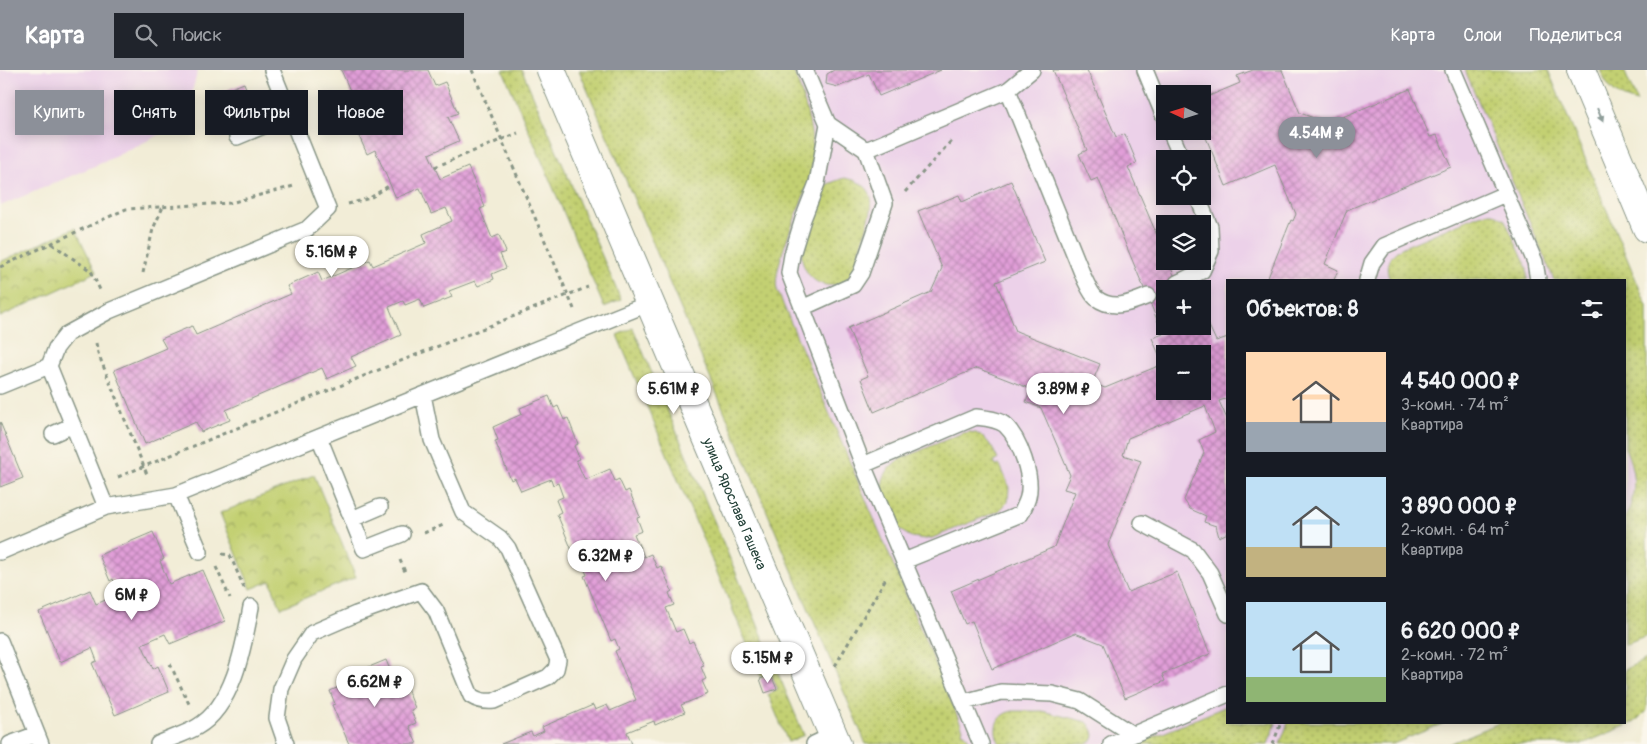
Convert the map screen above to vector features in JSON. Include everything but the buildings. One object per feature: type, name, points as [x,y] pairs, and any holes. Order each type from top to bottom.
[{"type":"street","name":"улица Ярослава Гашека","points":[[551,70],[650,303],[828,741]]},
{"type":"street","points":[[1581,70],[1647,228]]},
{"type":"lane","points":[[272,70],[280,90]]},
{"type":"lane","points":[[802,308],[853,285],[861,273],[885,203],[866,150],[828,124],[805,70]]},
{"type":"lane","points":[[866,150],[1008,90],[1032,70]]},
{"type":"lane","points":[[1144,70],[1156,98]]},
{"type":"lane","points":[[1453,70],[1535,262],[1538,279]]},
{"type":"lane","points":[[1008,90],[1084,278],[1095,297],[1109,305],[1126,305],[1148,296]]},
{"type":"lane","points":[[828,124],[817,183],[803,219],[792,255],[789,273],[863,465],[981,744]]},
{"type":"lane","points":[[237,137],[242,135]]},
{"type":"lane","points":[[0,386],[49,366],[61,340],[67,334],[109,311],[307,229],[328,208],[298,135]]},
{"type":"lane","points":[[1367,279],[1372,262],[1384,246],[1505,194]]},
{"type":"lane","points":[[1183,280],[1202,271],[1211,251],[1210,227],[1201,205]]},
{"type":"lane","points":[[0,552],[106,508],[176,495],[650,303]]},
{"type":"lane","points":[[49,366],[106,508]]},
{"type":"lane","points":[[286,744],[276,718],[280,689],[294,659],[312,633],[356,614],[421,591],[436,611],[471,696],[486,702],[494,701],[548,677],[556,669],[558,660],[508,548],[500,538],[463,512],[432,440],[423,395]]},
{"type":"lane","points":[[863,465],[976,417],[990,419],[1005,425],[1019,444],[1027,464],[1029,496],[1020,514],[904,561]]},
{"type":"lane","points":[[53,434],[73,426]]},
{"type":"lane","points":[[319,437],[364,549],[396,536]]},
{"type":"lane","points":[[176,495],[205,552]]},
{"type":"lane","points":[[352,519],[380,507]]},
{"type":"lane","points":[[1142,523],[1194,550],[1210,573],[1226,609]]},
{"type":"lane","points":[[158,744],[199,726],[223,701],[236,670],[246,635],[251,607]]},
{"type":"lane","points":[[0,641],[39,739],[10,744]]},
{"type":"lane","points":[[964,702],[1001,692],[1052,694],[1080,701],[1132,734]]},
{"type":"lane","points":[[1111,744],[1226,695]]},
{"type":"path","points":[[472,70],[584,330]]},
{"type":"path","points":[[885,203],[908,190],[952,140],[964,109]]},
{"type":"path","points":[[435,167],[518,133]]},
{"type":"path","points":[[0,267],[126,209],[230,203],[317,180]]},
{"type":"path","points":[[328,208],[370,198],[390,184]]},
{"type":"path","points":[[137,299],[153,229],[163,207]]},
{"type":"path","points":[[51,244],[91,271],[109,311]]},
{"type":"path","points":[[96,486],[588,287]]},
{"type":"path","points":[[95,319],[98,353],[157,498]]},
{"type":"path","points":[[396,536],[406,541],[453,521],[463,512]]},
{"type":"path","points":[[396,536],[415,594]]},
{"type":"path","points":[[205,552],[230,555],[251,607]]},
{"type":"path","points":[[205,552],[246,635]]},
{"type":"path","points":[[834,668],[888,574]]},
{"type":"path","points":[[170,664],[199,726]]},
{"type":"path","points":[[1273,744],[1280,724]]},
{"type":"shaded area","points":[[0,70],[198,70],[192,90],[114,90],[114,135],[159,135],[104,162],[0,206]]},
{"type":"shaded area","points":[[579,70],[1548,70],[1647,306],[1647,636],[1626,645],[1626,279],[1226,279],[1226,724],[1442,724],[1393,744],[866,744]]},
{"type":"green space","points":[[503,70],[522,70],[621,300],[604,307]]},
{"type":"green space","points":[[579,70],[793,70],[809,120],[812,159],[808,184],[779,265],[776,279],[777,290],[963,729],[963,733],[965,733],[972,744],[866,744]]},
{"type":"green space","points":[[1465,70],[1548,70],[1647,306],[1647,636],[1626,645],[1626,515],[1632,500],[1634,482],[1626,451],[1626,279],[1554,279]]},
{"type":"green space","points":[[1600,70],[1624,70],[1637,102],[1624,98],[1614,92]]},
{"type":"green space","points":[[844,178],[865,187],[870,193],[871,210],[859,255],[850,275],[839,284],[825,285],[817,282],[806,271],[802,261],[803,244],[825,185]]},
{"type":"green space","points":[[1494,213],[1505,220],[1525,263],[1527,279],[1390,279],[1387,270],[1388,262],[1401,248],[1479,215]]},
{"type":"green space","points":[[75,228],[96,272],[0,317],[0,262]]},
{"type":"green space","points":[[633,328],[804,735],[788,742],[768,694],[778,690],[771,674],[761,677],[617,335]]},
{"type":"green space","points":[[971,432],[985,439],[994,451],[998,460],[994,462],[996,466],[1000,465],[1009,486],[1008,502],[999,511],[932,538],[911,537],[900,530],[883,493],[883,480],[890,467],[898,460],[962,433]]},
{"type":"green space","points":[[314,475],[356,577],[281,608],[270,581],[251,589],[220,513]]},
{"type":"green space","points":[[1647,659],[1647,710],[1635,722],[1582,744],[1449,744],[1497,724],[1626,724],[1626,669]]},
{"type":"green space","points":[[1226,706],[1226,724],[1276,724],[1268,744],[1137,744]]},
{"type":"green space","points":[[1013,711],[1042,711],[1087,722],[1094,734],[1093,740],[1087,744],[1000,744],[996,733],[997,723],[1002,715]]},
{"type":"green space","points":[[1287,724],[1442,724],[1393,744],[1280,744]]}]
